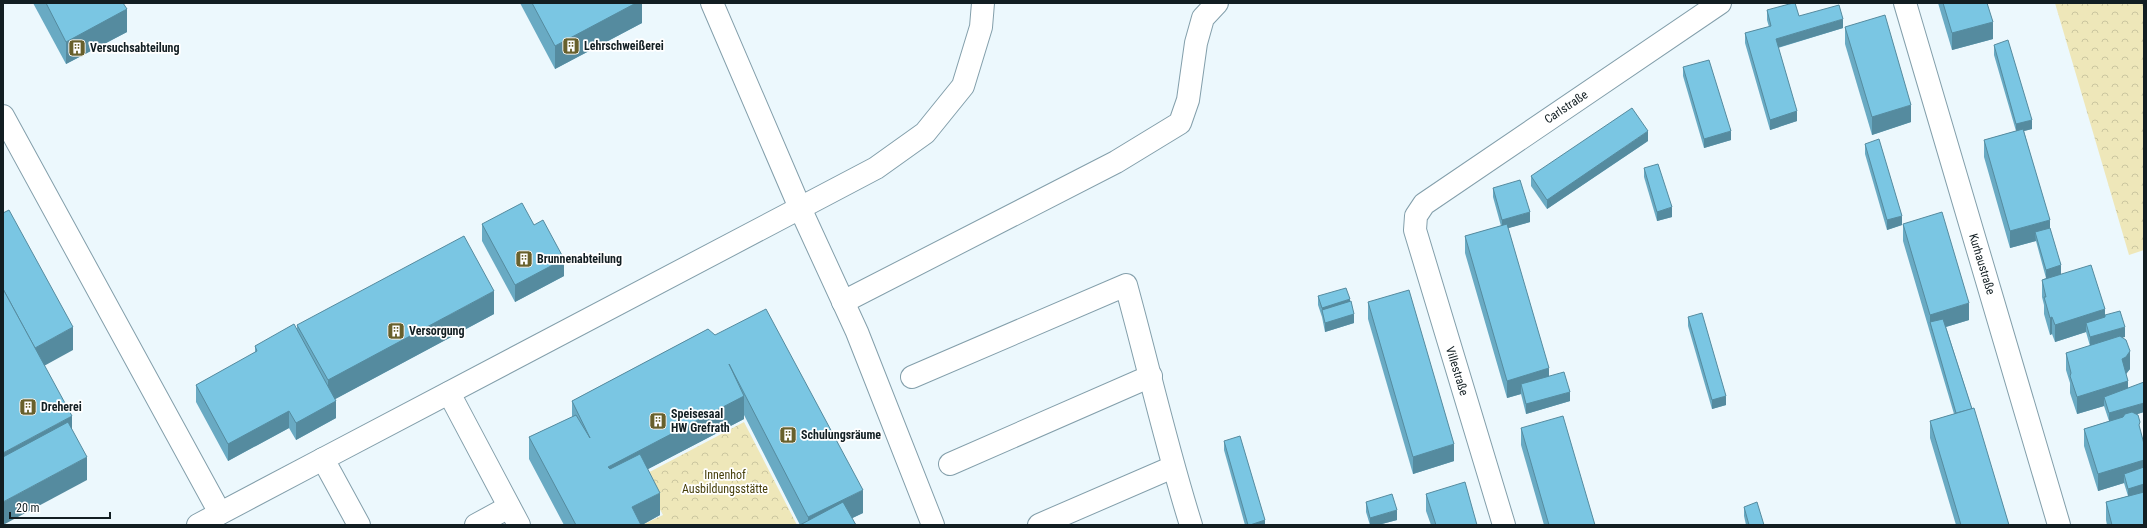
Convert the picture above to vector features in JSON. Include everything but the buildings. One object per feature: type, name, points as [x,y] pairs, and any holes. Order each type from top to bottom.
[{"type":"street","points":[[712,3],[800,208],[857,332],[933,525]]},
{"type":"street","points":[[198,525],[876,168],[925,133],[963,86],[981,27],[984,3]]},
{"type":"street","points":[[843,302],[1116,162],[1180,123],[1188,100],[1196,43],[1203,18],[1217,3]]},
{"type":"street","name":"Carlstraße","points":[[1416,216],[1424,204],[1720,3]]},
{"type":"street","name":"Kurhaustraße","points":[[1904,3],[2059,525]]},
{"type":"street","points":[[3,116],[220,513]]},
{"type":"street","name":"Villestraße","points":[[1416,216],[1415,230],[1504,525]]},
{"type":"street","points":[[912,377],[1126,285],[1152,376],[1173,467],[1191,525]]},
{"type":"street","points":[[950,464],[1152,376]]},
{"type":"street","points":[[449,393],[514,516],[476,525]]},
{"type":"street","points":[[323,459],[359,525]]},
{"type":"street","points":[[1039,525],[1173,467]]},
{"type":"green space","points":[[2055,3],[2144,3],[2144,250],[2129,255]]},
{"type":"green space","name":"Innenhof Ausbildungsstätte","points":[[744,422],[797,525],[642,525],[663,515],[642,476]]},
{"type":"place","name":"Lehrschweißerei","points":[[571,46]]},
{"type":"place","name":"Versuchsabteilung","points":[[77,48]]},
{"type":"place","name":"Brunnenabteilung","points":[[524,259]]},
{"type":"place","name":"Versorgung","points":[[396,331]]},
{"type":"place","name":"Dreherei","points":[[28,407]]},
{"type":"place","name":"Speisesaal HW Grefrath","points":[[658,421]]},
{"type":"place","name":"Schulungsräume","points":[[788,435]]}]
